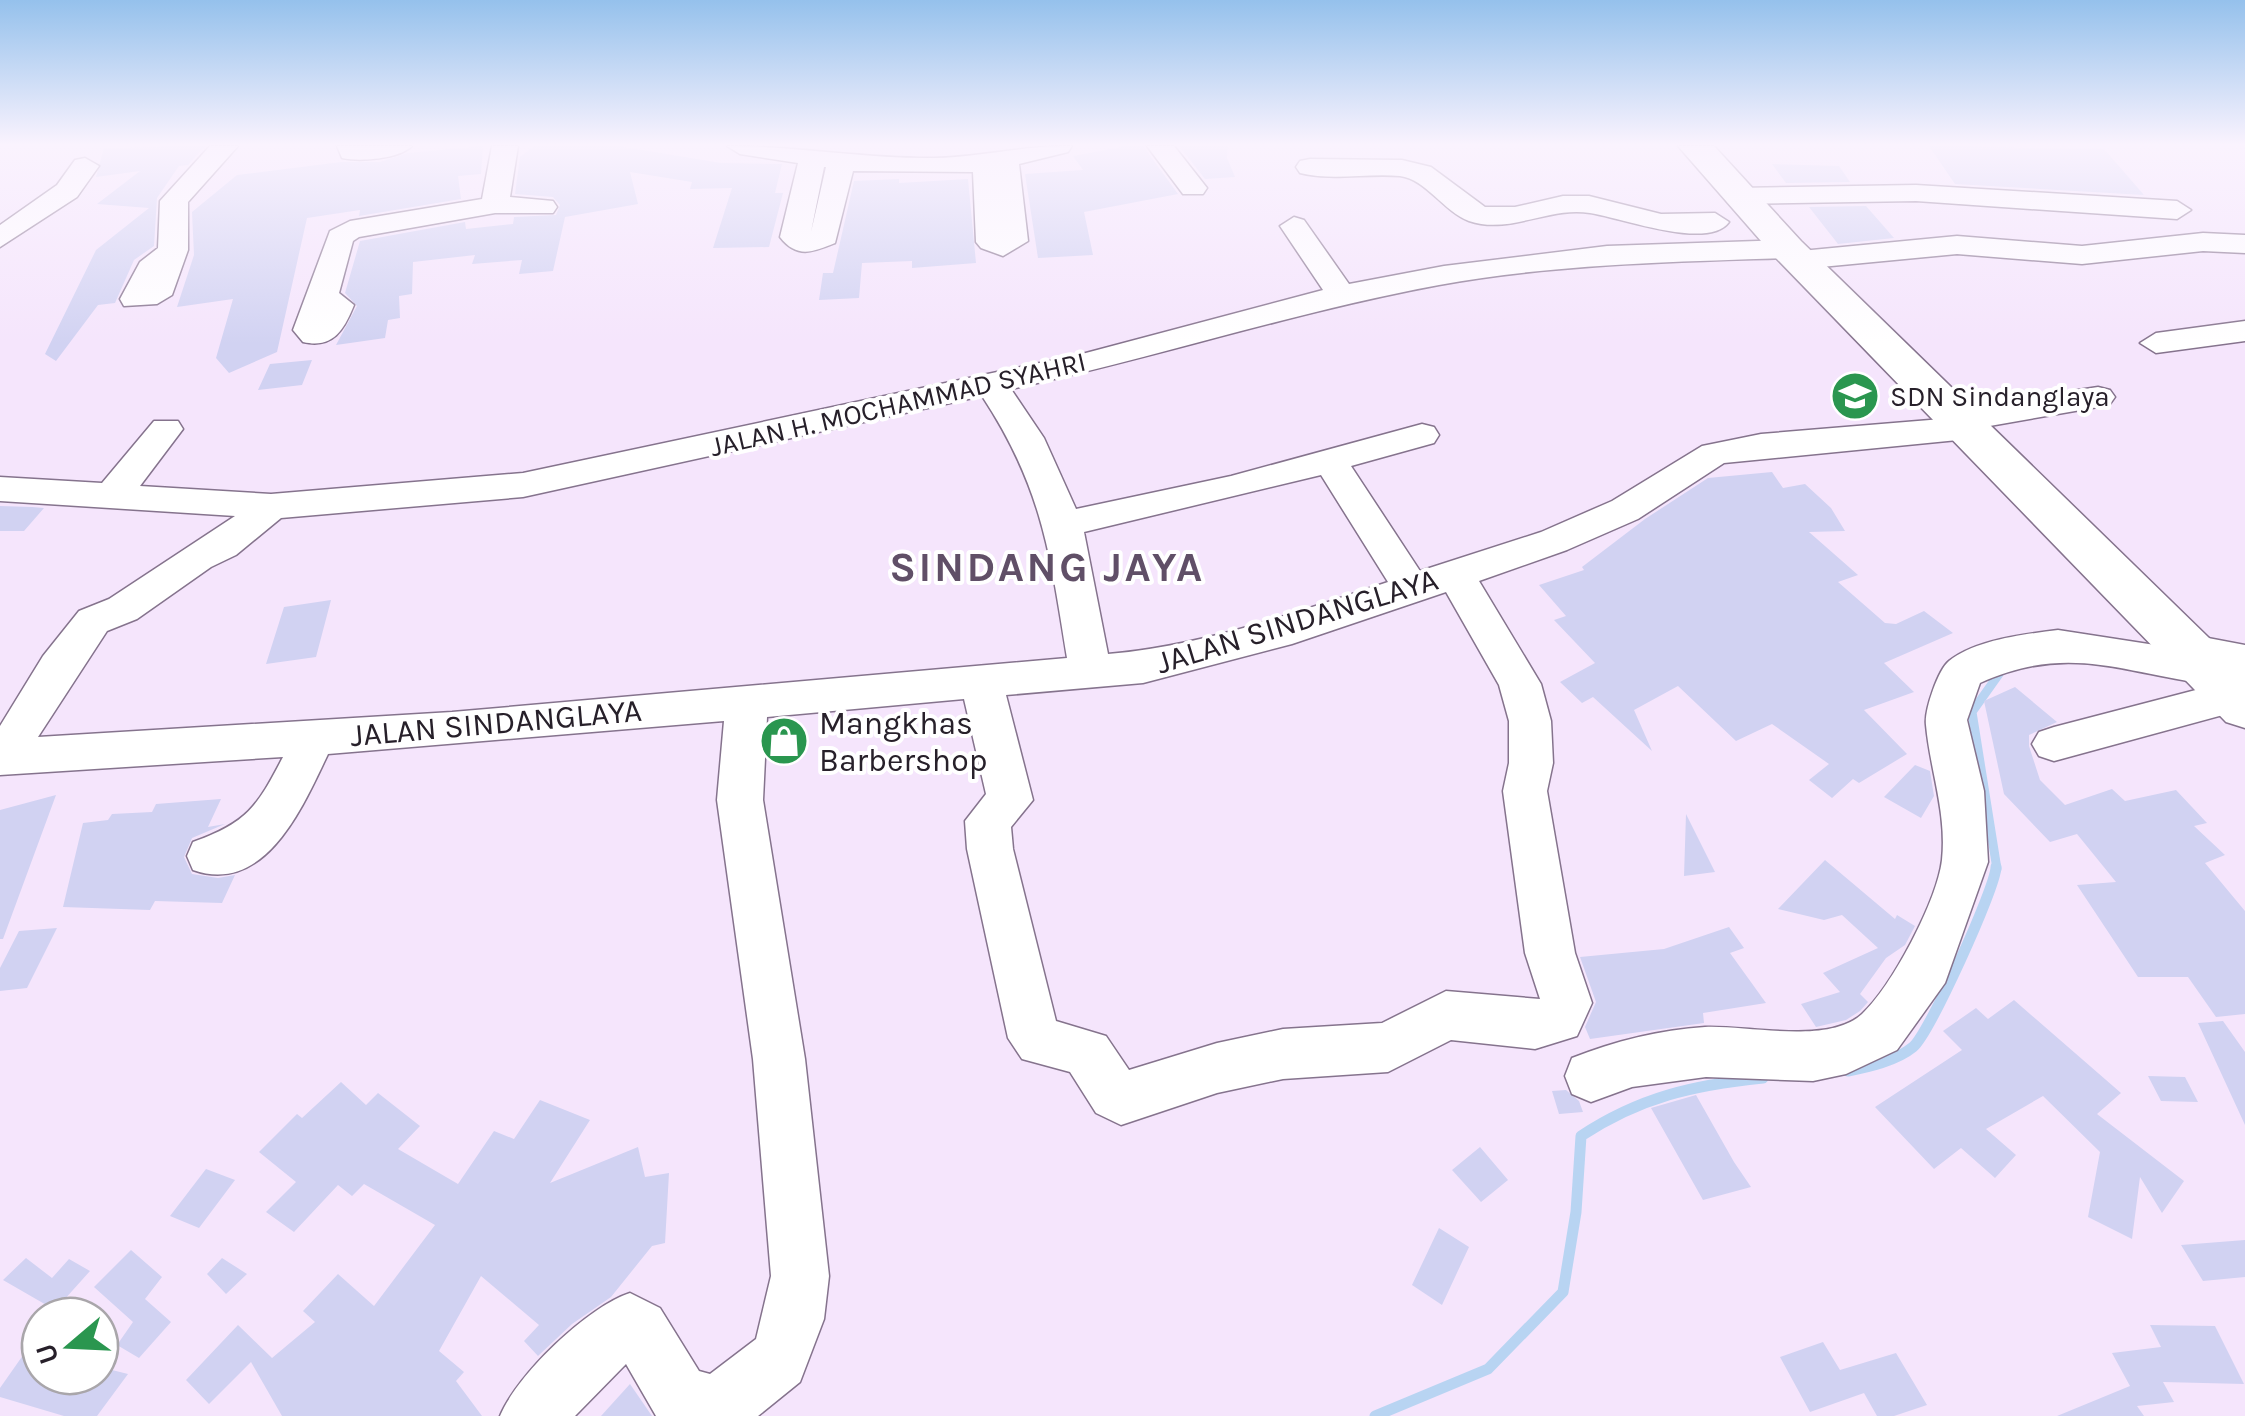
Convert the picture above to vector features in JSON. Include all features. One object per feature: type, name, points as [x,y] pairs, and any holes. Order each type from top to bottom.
[{"type":"highway","points":[[1755,212],[2221,676]]},
{"type":"street","points":[[0,238],[38,212]]},
{"type":"street","points":[[178,218],[183,212]]},
{"type":"street","points":[[322,297],[340,237],[350,230],[454,212]]},
{"type":"street","points":[[1474,212],[1516,216],[1531,212]]},
{"type":"street","points":[[1620,212],[1661,223],[1772,231],[1870,250],[1957,245],[2082,254],[2203,242],[2245,244]]},
{"type":"street","points":[[1772,231],[1846,212]]},
{"type":"street","points":[[1294,226],[1340,295]]},
{"type":"street","name":"JALAN H. MOCHAMMAD SYAHRI","points":[[0,489],[271,506],[523,485],[556,496],[991,385],[1094,378],[1340,295],[1444,274],[1772,231]]},
{"type":"street","points":[[2156,343],[2245,331]]},
{"type":"street","points":[[991,385],[1027,438],[1064,524],[1091,675]]},
{"type":"street","name":"JALAN SINDANGLAYA","points":[[2,757],[314,738],[1143,668],[1292,628],[1554,541],[1625,510],[1714,454],[1761,445],[1963,423],[2098,397]]},
{"type":"street","points":[[110,498],[166,429]]},
{"type":"street","points":[[1064,524],[1330,462],[1422,435]]},
{"type":"street","points":[[981,681],[1010,800],[988,820],[990,849],[1034,1038],[1046,1046],[1084,1050],[1097,1062],[1112,1094],[1122,1098],[1217,1068],[1283,1054],[1388,1047],[1446,1015],[1535,1025],[1560,1019],[1567,1002],[1550,953],[1525,792],[1531,762],[1530,721],[1520,684],[1330,462]]},
{"type":"street","points":[[2,757],[58,667],[94,621],[123,609],[196,558],[223,546],[271,506]]},
{"type":"street","points":[[1591,1076],[1632,1062],[1706,1052],[1813,1056],[1846,1049],[1879,1032],[1927,967],[1965,862],[1962,791],[1946,720],[1962,673],[2033,645],[2062,643],[2221,676]]},
{"type":"street","points":[[2054,744],[2221,676]]},
{"type":"street","points":[[530,1416],[621,1326],[630,1323],[639,1328],[680,1398],[710,1405],[750,1386],[778,1360],[794,1319],[800,1276],[779,1059],[740,800],[747,702]]},
{"type":"street","points":[[210,856],[232,855],[262,833],[314,738]]},
{"type":"building","points":[[144,212],[156,212],[154,246],[134,260],[115,303],[98,305],[56,361],[45,354],[96,250]]},
{"type":"building","points":[[192,212],[346,212],[307,218],[277,352],[229,373],[216,358],[233,299],[177,307],[194,255]]},
{"type":"building","points":[[593,212],[565,217],[553,271],[519,274],[522,260],[472,264],[475,255],[413,262],[412,294],[399,296],[400,318],[388,320],[385,338],[336,345],[357,306],[345,293],[360,241],[465,222],[466,229],[513,224],[514,217]]},
{"type":"building","points":[[724,212],[778,212],[769,247],[713,248]]},
{"type":"building","points":[[847,212],[971,212],[976,263],[912,268],[912,261],[862,263],[859,298],[819,300],[823,273],[833,273]]},
{"type":"building","points":[[1031,212],[1084,212],[1093,255],[1038,258]]},
{"type":"building","points":[[1813,212],[1871,212],[1894,238],[1838,244]]},
{"type":"building","points":[[312,360],[302,385],[258,390],[270,364]]},
{"type":"building","points":[[1772,472],[1783,488],[1805,484],[1831,508],[1845,531],[1809,532],[1858,575],[1838,582],[1885,623],[1896,624],[1924,611],[1953,633],[1884,663],[1914,692],[1864,710],[1907,754],[1859,783],[1853,779],[1832,798],[1809,780],[1829,764],[1772,724],[1736,741],[1678,686],[1634,710],[1652,751],[1593,697],[1582,703],[1560,682],[1595,663],[1554,620],[1566,616],[1539,585],[1584,570],[1582,567],[1645,519],[1708,478]]},
{"type":"building","points":[[0,506],[44,508],[24,531],[0,531]]},
{"type":"building","points":[[331,600],[316,657],[266,664],[284,607]]},
{"type":"building","points":[[2015,687],[2057,722],[2029,735],[2029,746],[2040,780],[2065,805],[2112,789],[2125,801],[2176,790],[2207,823],[2194,826],[2225,855],[2205,863],[2245,911],[2245,1014],[2216,1017],[2188,977],[2138,977],[2077,885],[2116,882],[2077,834],[2050,842],[2004,794],[1984,701]]},
{"type":"building","points":[[1915,765],[1930,771],[1934,796],[1921,818],[1884,797]]},
{"type":"building","points":[[56,795],[3,939],[0,939],[0,810]]},
{"type":"building","points":[[221,799],[208,827],[225,824],[192,838],[184,857],[192,874],[218,878],[235,875],[222,903],[155,901],[150,910],[63,907],[83,823],[108,820],[112,814],[152,812],[156,804]]},
{"type":"building","points":[[1686,814],[1715,872],[1684,876]]},
{"type":"building","points":[[1825,860],[1895,919],[1897,915],[1915,926],[1905,945],[1886,958],[1860,994],[1868,1002],[1860,1011],[1846,1020],[1816,1027],[1801,1004],[1840,992],[1823,973],[1878,948],[1842,915],[1824,920],[1778,909]]},
{"type":"building","points":[[1729,927],[1744,948],[1730,953],[1766,1003],[1703,1013],[1704,1023],[1590,1039],[1585,1027],[1596,1002],[1580,957],[1664,949]]},
{"type":"building","points":[[57,928],[27,988],[0,991],[0,968],[19,931]]},
{"type":"building","points":[[2014,1000],[2121,1093],[2097,1114],[2184,1181],[2162,1213],[2140,1177],[2132,1239],[2088,1217],[2100,1152],[2043,1096],[1986,1129],[2016,1155],[1995,1178],[1961,1148],[1934,1169],[1875,1107],[1962,1050],[1943,1031],[1976,1008],[1988,1019]]},
{"type":"building","points":[[2223,1021],[2245,1052],[2245,1125],[2198,1023]]},
{"type":"building","points":[[2148,1076],[2185,1077],[2198,1102],[2161,1101]]},
{"type":"building","points":[[341,1082],[366,1105],[378,1093],[420,1126],[398,1149],[458,1184],[494,1131],[514,1139],[540,1100],[590,1120],[550,1183],[638,1147],[645,1177],[669,1173],[665,1243],[652,1246],[611,1297],[572,1324],[538,1356],[524,1341],[539,1325],[481,1276],[439,1351],[464,1372],[456,1381],[482,1416],[282,1416],[251,1362],[209,1404],[186,1380],[238,1325],[272,1358],[315,1322],[303,1311],[338,1274],[374,1306],[435,1225],[364,1184],[352,1196],[338,1185],[294,1232],[266,1212],[296,1182],[259,1152],[297,1114],[302,1118]]},
{"type":"building","points":[[1566,1090],[1579,1101],[1583,1112],[1559,1114],[1552,1091]]},
{"type":"building","points":[[1696,1095],[1751,1187],[1703,1200],[1651,1108]]},
{"type":"building","points":[[1480,1147],[1508,1180],[1481,1202],[1452,1170]]},
{"type":"building","points":[[206,1169],[235,1180],[199,1228],[170,1216]]},
{"type":"building","points":[[1439,1228],[1469,1247],[1442,1305],[1412,1285]]},
{"type":"building","points":[[2245,1240],[2245,1277],[2203,1281],[2181,1245]]},
{"type":"building","points":[[131,1250],[162,1277],[145,1299],[171,1322],[139,1358],[120,1347],[133,1322],[120,1310],[120,1296],[104,1296],[94,1287]]},
{"type":"building","points":[[26,1258],[52,1278],[69,1259],[90,1271],[68,1296],[31,1296],[3,1280]]},
{"type":"building","points":[[222,1258],[247,1274],[226,1294],[207,1274]]},
{"type":"building","points":[[2150,1325],[2215,1326],[2244,1384],[2163,1382],[2174,1402],[2137,1406],[2144,1416],[2057,1416],[2130,1386],[2112,1353],[2161,1347]]},
{"type":"building","points":[[1823,1342],[1840,1370],[1896,1353],[1927,1405],[1894,1416],[1877,1416],[1864,1393],[1810,1412],[1780,1357]]},
{"type":"building","points":[[20,1360],[20,1396],[112,1396],[97,1416],[64,1416],[0,1397],[0,1388]]},
{"type":"building","points":[[630,1384],[652,1416],[601,1416]]},
{"type":"waterway","points":[[1997,869],[1972,712],[1999,674]]},
{"type":"waterway","points":[[1848,1071],[1898,1056],[1913,1047],[1921,1036],[1974,929],[1996,867]]},
{"type":"waterway","points":[[1375,1416],[1488,1369],[1563,1292],[1576,1212],[1581,1136],[1646,1102],[1763,1078]]},
{"type":"place","name":"SDN Sindanglaya","points":[[1855,396]]},
{"type":"place","name":"Mangkhas Barbershop","points":[[784,741]]},
{"type":"district","name":"SINDANG JAYA","points":[[1047,567]]}]
